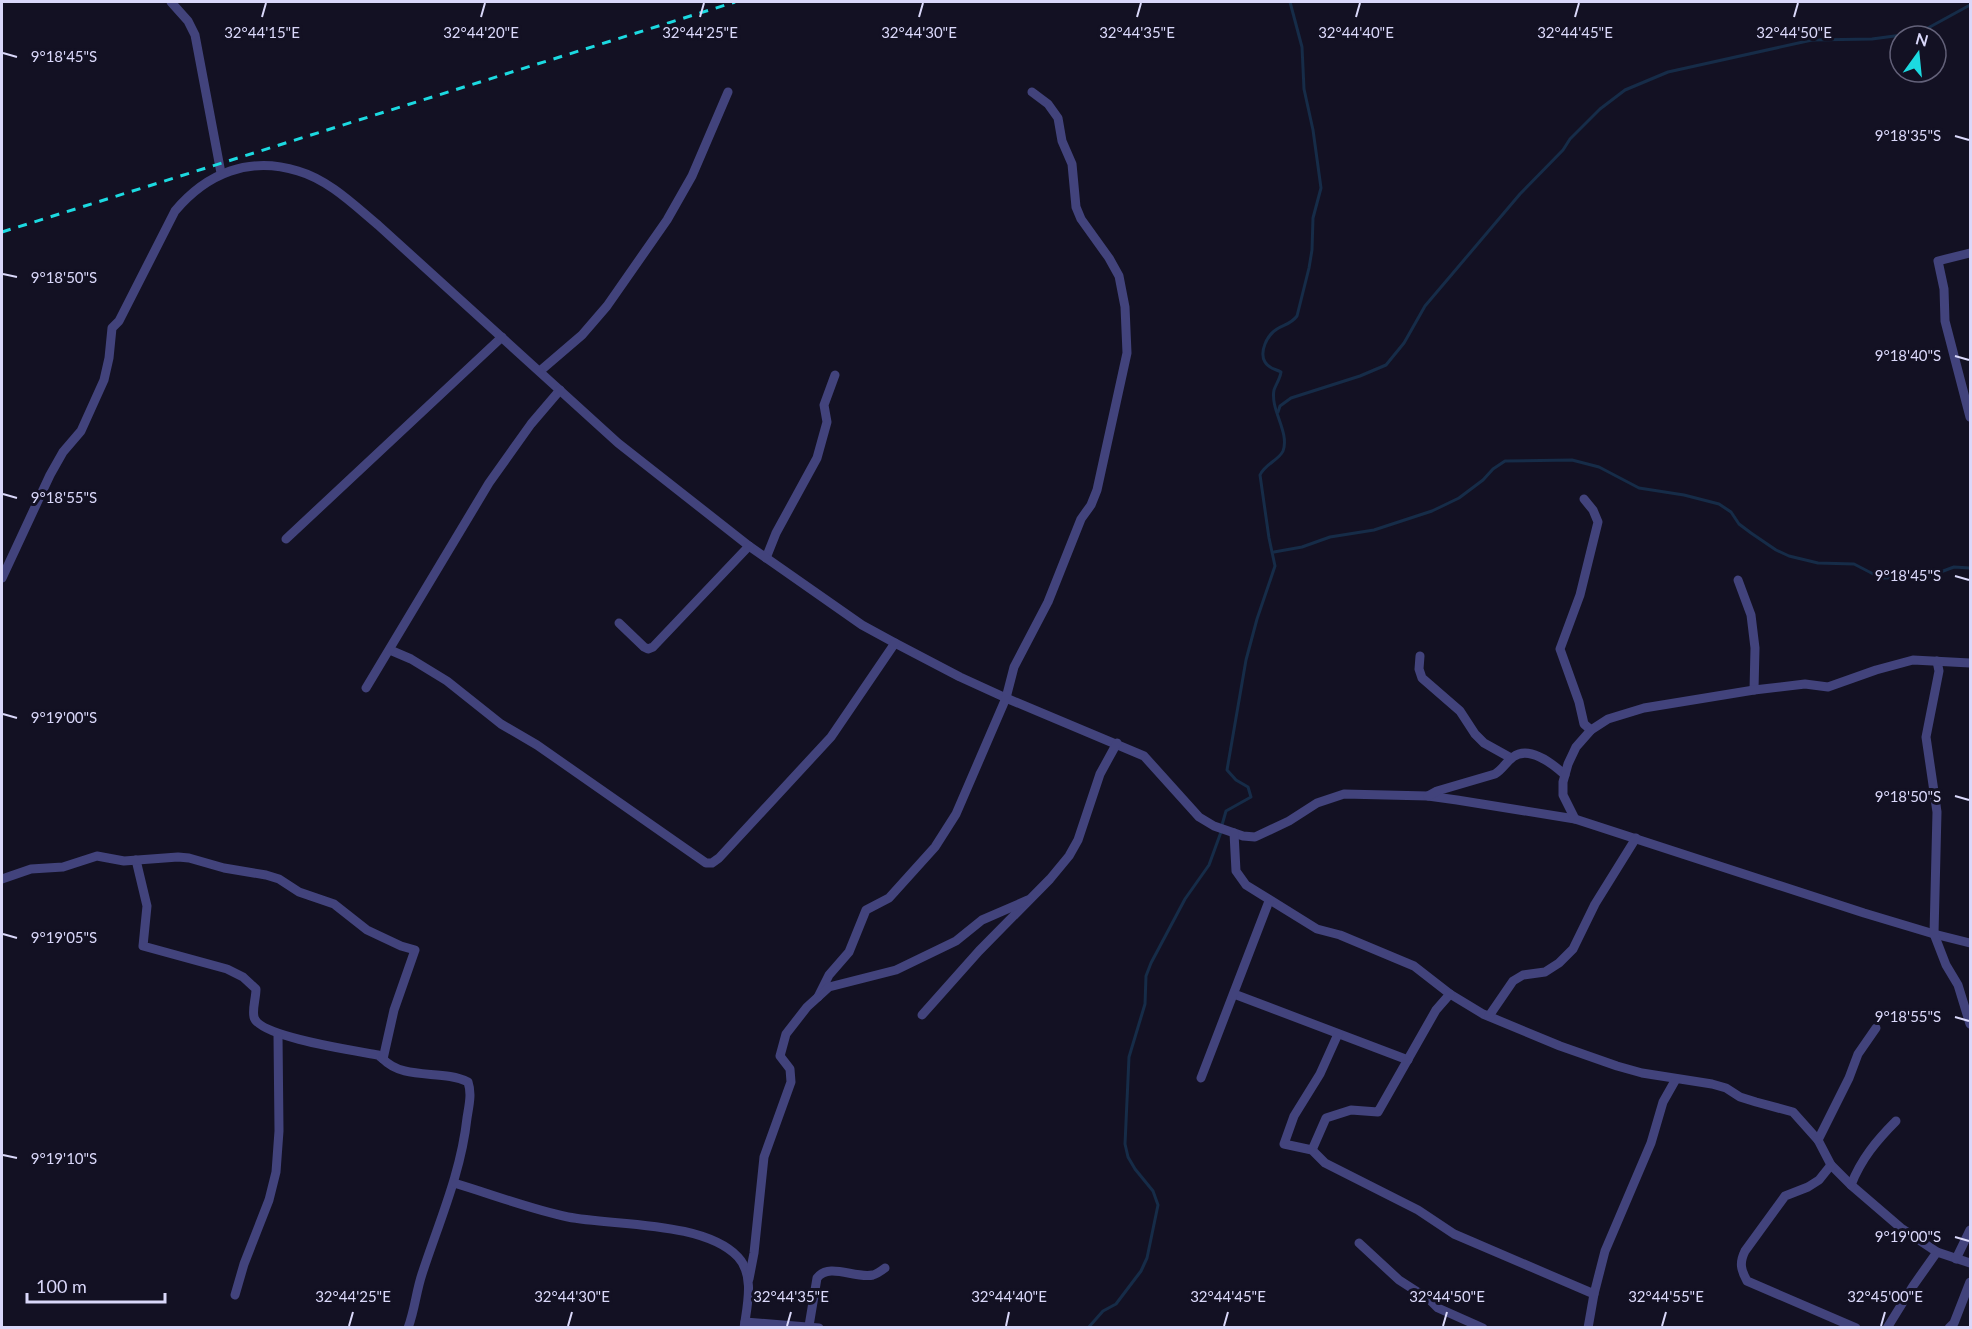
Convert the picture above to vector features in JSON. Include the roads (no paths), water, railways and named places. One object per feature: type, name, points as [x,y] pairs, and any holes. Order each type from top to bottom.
[{"type":"street","points":[[171,2],[188,21],[195,35],[221,173]]},
{"type":"street","points":[[540,371],[582,335],[607,306],[667,220],[693,176],[728,92]]},
{"type":"street","points":[[818,997],[829,975],[849,952],[866,910],[889,898],[934,847],[956,814],[1006,698],[1014,667],[1025,641],[1048,602],[1081,519],[1091,505],[1097,490],[1127,353],[1125,307],[1119,276],[1081,219],[1076,207],[1072,164],[1062,141],[1058,118],[1048,104],[1032,92]]},
{"type":"street","points":[[2,578],[26,523],[63,452],[81,431],[104,380],[112,327],[119,321],[175,211],[187,197],[221,173],[237,168],[278,167],[298,171],[340,194],[378,225],[618,442],[766,558],[862,625],[960,677],[1144,756],[1199,817],[1214,826],[1255,837],[1289,821],[1317,802],[1344,794],[1428,796],[1575,819],[1742,874],[1934,934],[1971,943]]},
{"type":"street","points":[[1971,253],[1938,261],[1944,289],[1945,321],[1971,417]]},
{"type":"street","points":[[286,539],[502,337]]},
{"type":"street","points":[[766,558],[780,525],[817,458],[827,422],[824,405],[835,375]]},
{"type":"street","points":[[366,688],[489,483],[531,424],[560,390]]},
{"type":"street","points":[[1584,499],[1593,510],[1598,522],[1580,595],[1560,649],[1579,702],[1584,724],[1591,730]]},
{"type":"street","points":[[619,623],[644,647],[648,649],[653,647],[749,546]]},
{"type":"street","points":[[1738,580],[1751,615],[1755,648],[1754,690]]},
{"type":"street","points":[[390,650],[411,659],[447,681],[501,723],[537,744],[706,863],[712,863],[831,737],[896,643]]},
{"type":"street","points":[[1420,656],[1419,669],[1422,678],[1460,711],[1484,743],[1511,758]]},
{"type":"street","points":[[1575,819],[1563,795],[1565,775],[1576,747],[1591,730],[1608,719],[1644,708],[1754,690],[1805,684],[1828,687],[1868,672],[1913,660],[1971,663]]},
{"type":"street","points":[[1937,661],[1939,671],[1926,737],[1937,812],[1934,934],[1946,965],[1958,986],[1971,1024]]},
{"type":"street","points":[[922,1015],[1070,856],[1078,840],[1100,774],[1117,743]]},
{"type":"street","points":[[1428,796],[1437,791],[1495,774],[1518,754],[1540,757],[1565,775]]},
{"type":"street","points":[[1229,831],[1236,871],[1246,885],[1317,929],[1340,935],[1414,966],[1450,993],[1489,1016],[1560,1046],[1617,1066],[1642,1073],[1726,1088],[1740,1097],[1793,1112],[1818,1140],[1831,1165],[1901,1228],[1937,1252],[1971,1263]]},
{"type":"street","points":[[1489,1016],[1513,981],[1523,975],[1545,972],[1559,963],[1573,949],[1595,904],[1636,838]]},
{"type":"street","points":[[2,879],[31,869],[63,867],[97,856],[124,861],[189,858],[279,879],[299,892],[334,904],[367,930],[401,946],[416,950],[403,981],[383,1059]]},
{"type":"street","points":[[136,860],[147,906],[143,946],[227,969],[243,977],[256,989],[254,1018],[260,1026],[278,1035],[378,1055],[389,1065],[420,1074],[459,1077],[468,1082],[471,1091],[465,1140],[454,1183],[421,1277],[415,1308],[408,1328]]},
{"type":"street","points":[[885,1268],[875,1275],[862,1276],[826,1270],[820,1273],[816,1278],[814,1327],[744,1325],[764,1157],[791,1082],[790,1069],[780,1056],[786,1034],[807,1007],[829,987],[897,970],[956,941],[982,920],[1028,900]]},
{"type":"street","points":[[1201,1078],[1269,901]]},
{"type":"street","points":[[1312,1150],[1326,1118],[1351,1110],[1378,1112],[1436,1010],[1450,993]]},
{"type":"street","points":[[1234,994],[1408,1060]]},
{"type":"street","points":[[1818,1140],[1850,1078],[1858,1054],[1876,1028]]},
{"type":"street","points":[[1338,1034],[1320,1074],[1294,1116],[1284,1144],[1312,1150],[1325,1163],[1418,1210],[1454,1234],[1594,1294]]},
{"type":"street","points":[[235,1295],[247,1255],[269,1200],[276,1172],[279,1131],[278,1035]]},
{"type":"street","points":[[1588,1328],[1605,1251],[1651,1143],[1663,1102],[1676,1079]]},
{"type":"street","points":[[1851,1185],[1858,1167],[1875,1143],[1896,1121]]},
{"type":"street","points":[[1831,1165],[1819,1180],[1785,1196],[1745,1251],[1740,1260],[1741,1270],[1747,1281],[1856,1328]]},
{"type":"street","points":[[454,1183],[568,1217],[702,1235],[720,1243],[740,1258],[749,1279]]},
{"type":"street","points":[[1956,1258],[1971,1230]]},
{"type":"street","points":[[1359,1244],[1399,1280],[1430,1300],[1438,1308],[1483,1328]]},
{"type":"street","points":[[1887,1328],[1912,1286],[1937,1252]]},
{"type":"street","points":[[1949,1328],[1954,1323],[1971,1282]]},
{"type":"waterway","points":[[1222,825],[1226,811],[1251,797],[1248,787],[1236,780],[1227,770],[1246,660],[1275,566],[1260,475],[1283,451],[1284,436],[1274,398],[1274,390],[1281,372],[1267,364],[1263,353],[1267,339],[1273,332],[1297,316],[1309,268],[1313,218],[1321,188],[1313,130],[1304,89],[1302,47],[1290,2]]},
{"type":"waterway","points":[[1278,412],[1280,406],[1291,398],[1360,376],[1386,365],[1404,343],[1425,306],[1520,194],[1600,109],[1625,90],[1668,72],[1812,40],[1872,39],[1902,35],[1928,28],[1970,5]]},
{"type":"waterway","points":[[1274,552],[1302,547],[1330,537],[1374,530],[1432,511],[1459,498],[1505,461],[1572,460],[1599,467],[1639,488],[1684,495],[1719,504],[1731,512],[1739,524],[1751,533],[1789,556],[1818,563],[1854,564],[1881,578],[1927,577],[1954,567],[1970,568]]},
{"type":"waterway","points":[[1088,1328],[1103,1311],[1116,1304],[1141,1271],[1147,1258],[1158,1205],[1153,1191],[1128,1157],[1125,1144],[1129,1057],[1145,1004],[1146,976],[1151,963],[1185,899],[1209,865],[1221,832]]},
{"type":"railway","points":[[2,232],[735,2]]}]
